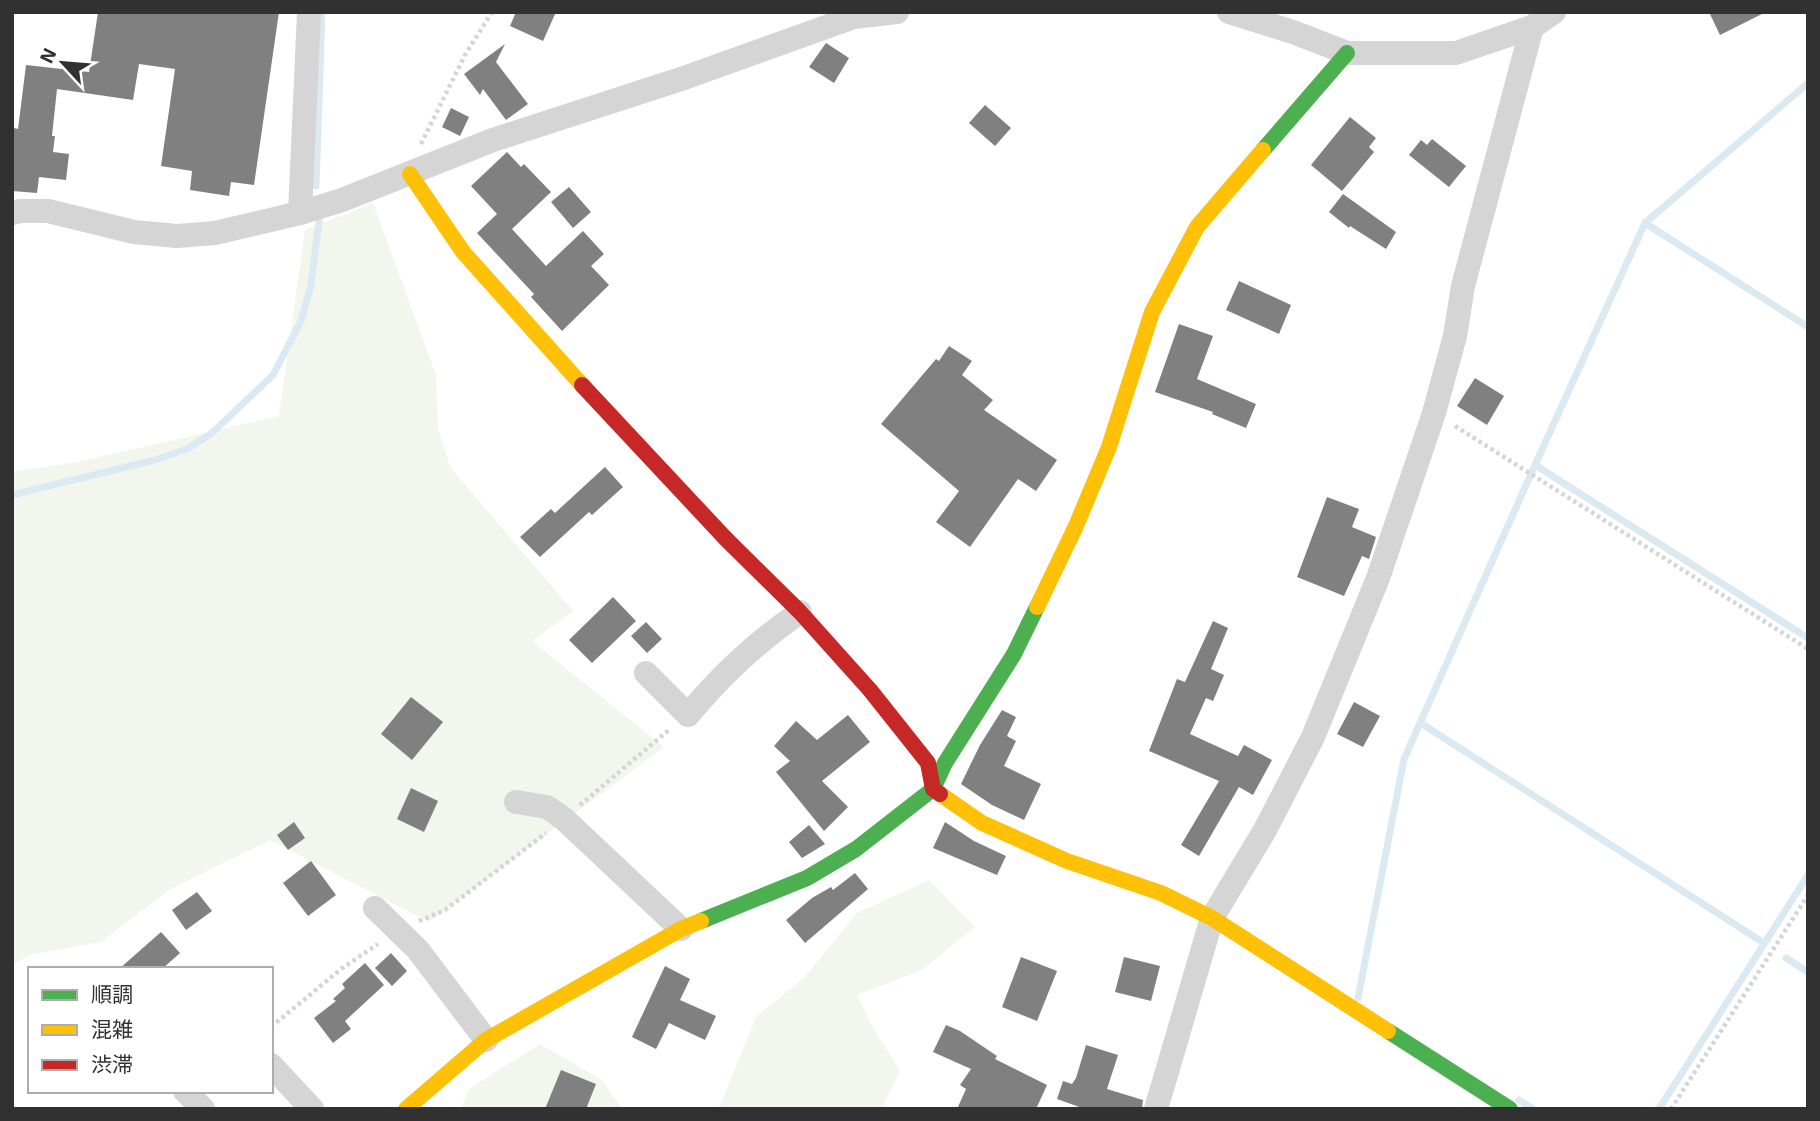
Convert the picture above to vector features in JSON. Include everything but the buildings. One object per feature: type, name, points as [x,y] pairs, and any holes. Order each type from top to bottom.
[{"type":"street","points":[[300,213],[309,12]]},
{"type":"street","points":[[12,214],[20,211],[48,211],[134,232],[177,236],[215,233],[300,213],[410,174],[493,140],[684,78],[854,16],[897,12]]},
{"type":"street","points":[[1229,12],[1293,32],[1347,53],[1456,53],[1532,27],[1554,12]]},
{"type":"street","points":[[1156,1109],[1212,918],[1265,830],[1313,737],[1378,578],[1434,413],[1455,336],[1470,260],[1532,27]]},
{"type":"street","points":[[406,1109],[486,1041],[681,929],[807,878],[856,849],[933,789],[945,764],[1014,654],[1076,526],[1109,447],[1152,312],[1197,227],[1347,53]]},
{"type":"street","points":[[410,174],[463,252],[625,433],[800,612],[870,690],[928,762],[933,789],[982,823],[1068,861],[1161,893],[1212,918],[1510,1109]]},
{"type":"street","points":[[646,673],[688,715],[728,670],[757,643],[800,612]]},
{"type":"street","points":[[516,802],[547,807],[564,818],[681,929]]},
{"type":"street","points":[[375,908],[418,950],[486,1041]]},
{"type":"street","points":[[273,1067],[312,1109]]},
{"type":"street","points":[[187,1093],[203,1109]]},
{"type":"path","points":[[410,174],[423,136],[465,55],[492,12]]},
{"type":"path","points":[[1434,413],[1808,649]]},
{"type":"path","points":[[273,1025],[341,969],[399,930],[445,910],[564,818],[688,715]]},
{"type":"path","points":[[1671,1109],[1808,895]]},
{"type":"shaded area","points":[[373,203],[436,375],[438,427],[450,467],[573,611],[532,641],[664,747],[429,922],[270,840],[169,890],[101,942],[33,954],[12,965],[12,472],[77,462],[279,416],[305,230]]},
{"type":"shaded area","points":[[929,880],[975,927],[922,970],[857,995],[873,1028],[900,1070],[882,1109],[715,1109],[720,1106],[756,1017],[804,978],[857,913]]},
{"type":"shaded area","points":[[540,1044],[603,1081],[622,1109],[461,1109],[469,1089]]},
{"type":"waterway","points":[[316,186],[322,12]]},
{"type":"waterway","points":[[1358,998],[1404,759],[1645,223],[1808,83]]},
{"type":"waterway","points":[[12,495],[155,460],[187,449],[212,433],[273,375],[301,321],[311,285],[320,213]]},
{"type":"waterway","points":[[1645,223],[1808,327]]},
{"type":"waterway","points":[[1535,465],[1808,638]]},
{"type":"waterway","points":[[1422,724],[1764,943]]},
{"type":"waterway","points":[[1659,1109],[1808,875]]},
{"type":"waterway","points":[[1786,958],[1808,972]]},
{"type":"waterway","points":[[1519,1100],[1533,1109]]},
{"type":"traffic: fast","points":[[1263,150],[1347,53]]},
{"type":"traffic: fast","points":[[701,921],[807,878],[856,849],[933,789],[945,763],[1014,654],[1037,607]]},
{"type":"traffic: fast","points":[[1388,1031],[1510,1109]]},
{"type":"traffic: slow","points":[[1037,607],[1076,526],[1109,447],[1152,312],[1197,227],[1263,150]]},
{"type":"traffic: slow","points":[[410,174],[463,252],[582,385]]},
{"type":"traffic: slow","points":[[940,794],[982,823],[1067,861],[1161,893],[1212,918],[1388,1031]]},
{"type":"traffic: slow","points":[[406,1109],[486,1040],[681,929],[701,921]]},
{"type":"traffic: jam","points":[[582,385],[726,539],[800,612],[870,690],[928,763],[933,789],[940,794]]}]
